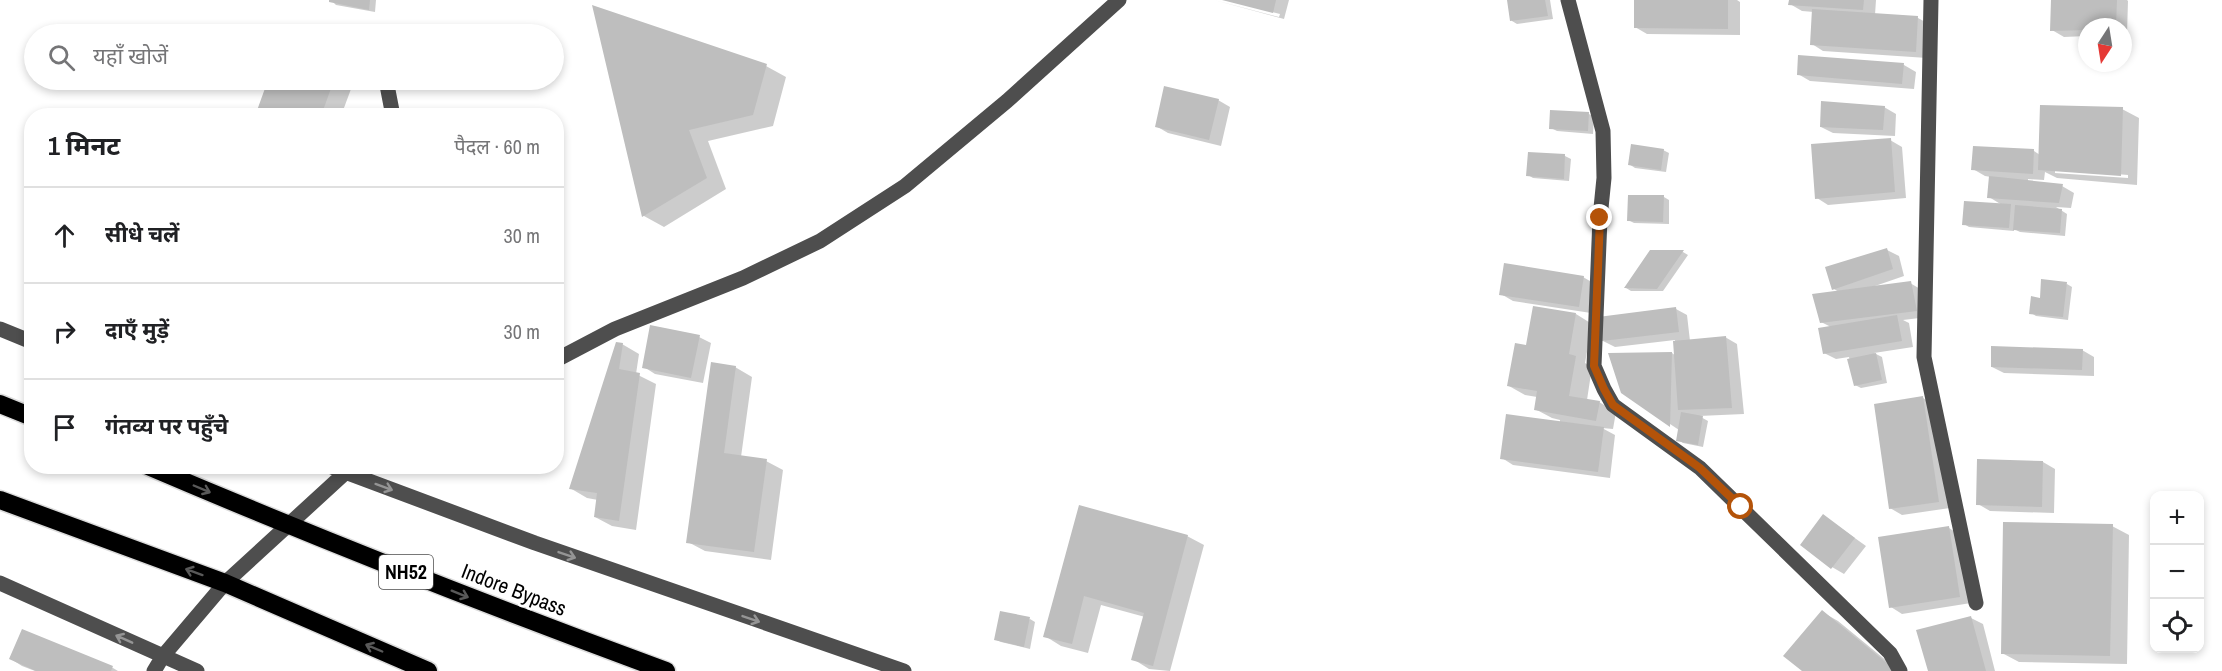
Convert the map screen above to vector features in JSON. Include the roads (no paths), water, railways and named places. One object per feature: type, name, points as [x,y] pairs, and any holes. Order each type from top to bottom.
[{"type":"highway","points":[[0,404],[24,414]]},
{"type":"highway","name":"Indore Bypass","points":[[167,474],[286,525],[497,609],[666,671]]},
{"type":"highway","points":[[0,500],[225,583],[428,671]]},
{"type":"street","points":[[564,356],[615,329],[743,278],[820,241],[839,229],[905,186],[1007,100],[1119,0]]},
{"type":"street","points":[[1568,0],[1603,131],[1604,178],[1600,218],[1594,366],[1604,389],[1613,405],[1700,468],[1725,491],[1890,652],[1900,671]]},
{"type":"street","points":[[1931,0],[1924,357],[1976,603]]},
{"type":"street","points":[[388,90],[391,108]]},
{"type":"street","points":[[0,329],[24,339]]},
{"type":"street","points":[[154,671],[163,656],[225,583],[343,474]]},
{"type":"street","points":[[362,474],[568,555],[904,671]]},
{"type":"street","points":[[0,584],[197,671]]}]
